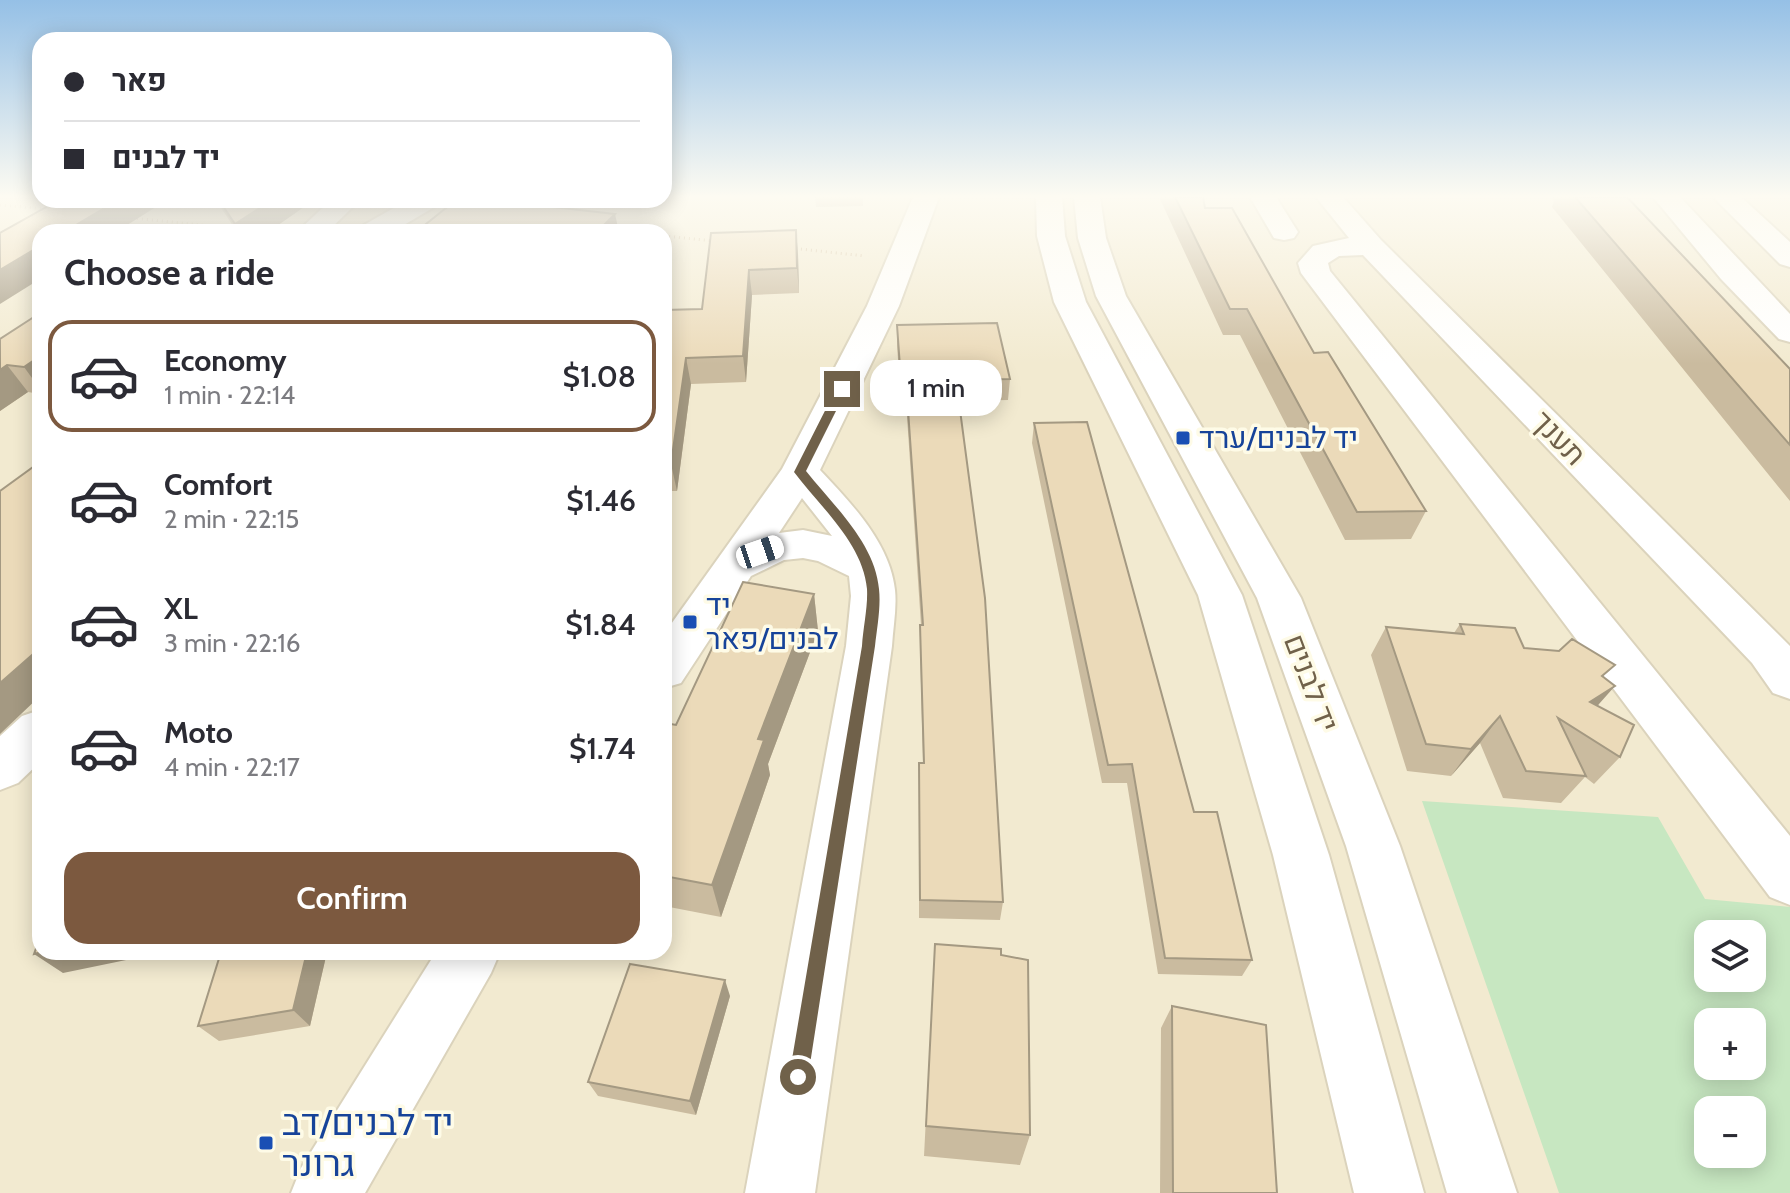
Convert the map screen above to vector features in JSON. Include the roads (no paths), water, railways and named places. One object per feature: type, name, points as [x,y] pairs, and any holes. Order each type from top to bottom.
[{"type":"street","points":[[672,658],[800,472],[883,306],[904,253]]},
{"type":"street","name":"יד לבנים","points":[[1056,253],[1070,302],[1220,595],[1301,855],[1389,1193]]},
{"type":"street","name":"יד לבנים","points":[[1097,253],[1111,296],[1279,598],[1373,846],[1482,1193]]},
{"type":"street","points":[[1322,253],[1313,263],[1316,273],[1790,879]]},
{"type":"street","name":"תענך","points":[[1378,253],[1768,651],[1790,680]]},
{"type":"street","points":[[1714,253],[1790,332]]},
{"type":"street","points":[[780,1193],[869,646],[873,590],[869,568],[837,516],[800,472]]},
{"type":"street","points":[[737,565],[760,552],[788,543],[813,543],[835,549],[869,568]]},
{"type":"street","points":[[0,768],[32,738]]},
{"type":"street","points":[[326,1193],[465,960]]},
{"type":"place","name":"יד לבנים/ערד","points":[[1183,438]]},
{"type":"place","name":"יד לבנים/פאר","points":[[690,622]]},
{"type":"place","name":"יד לבנים/דב גרונר","points":[[266,1143]]}]
